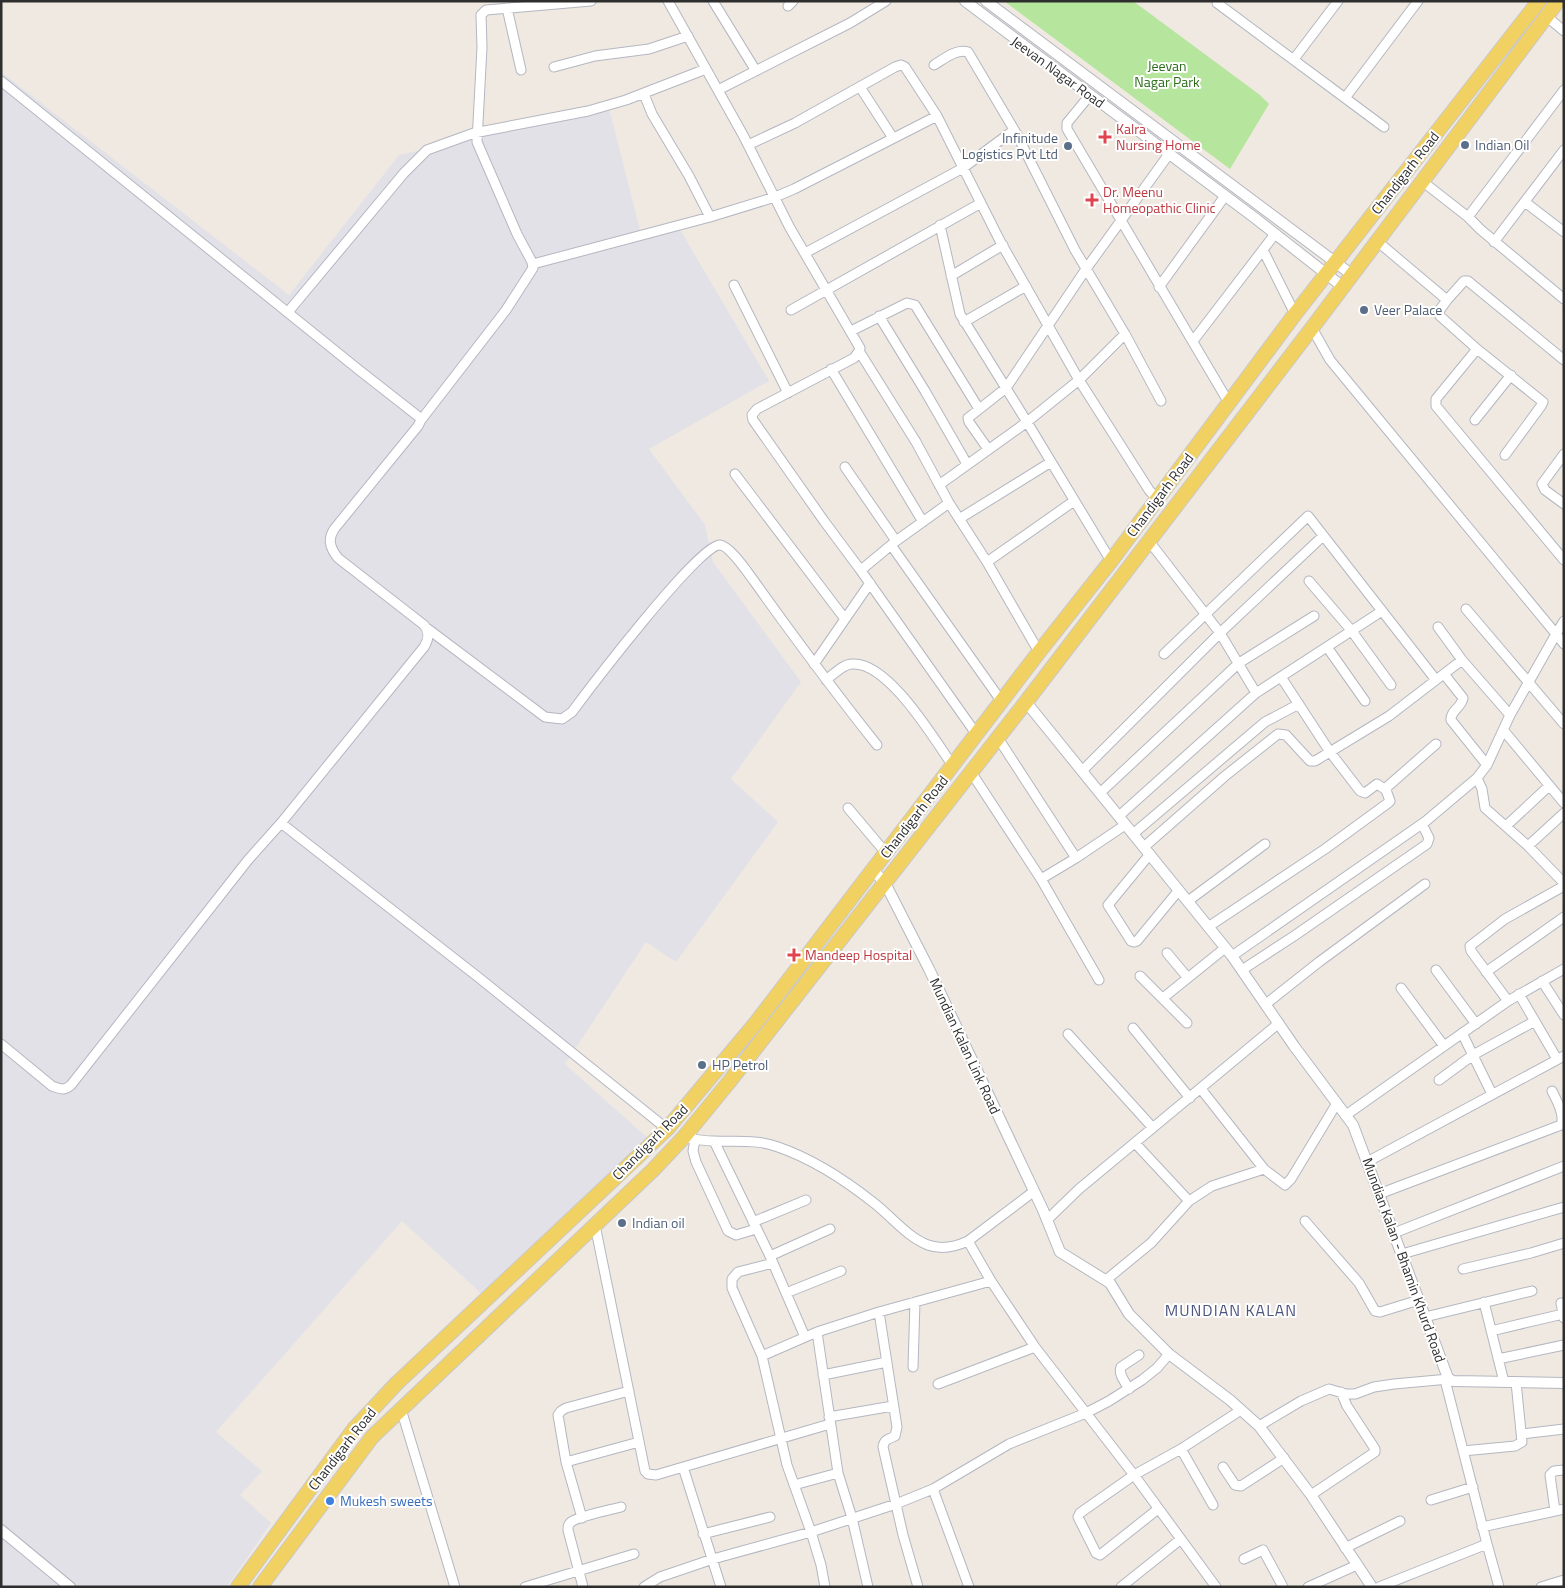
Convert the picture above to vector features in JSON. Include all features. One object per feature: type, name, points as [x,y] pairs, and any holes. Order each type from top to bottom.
[{"type":"main road","name":"Chandigarh Road","points":[[238,1587],[354,1429],[390,1390],[667,1129],[755,1024],[1111,561],[1295,314],[1539,1]]},
{"type":"main road","name":"Chandigarh Road","points":[[260,1587],[372,1437],[689,1138],[730,1082],[1026,702],[1312,328],[1558,1]]},
{"type":"street","points":[[591,1],[486,10],[481,14],[482,47],[476,132],[477,142],[517,234],[533,264],[531,273],[506,310],[418,426],[335,528],[330,535],[332,550],[338,558],[428,629],[545,717],[562,719],[572,712],[668,591],[706,552],[720,545],[726,547],[746,570],[814,664],[877,745]]},
{"type":"street","points":[[668,1],[748,145],[805,253],[859,345],[859,351],[916,442],[949,503],[987,562],[1040,652]]},
{"type":"street","points":[[713,1],[756,71]]},
{"type":"street","points":[[718,90],[850,23],[886,1]]},
{"type":"street","name":"Jeevan Nagar Road","points":[[965,1],[1343,287]]},
{"type":"street","name":"Jeevan Nagar Road","points":[[986,1],[1351,274]]},
{"type":"street","points":[[1294,60],[1338,1]]},
{"type":"street","points":[[1345,98],[1418,1]]},
{"type":"street","points":[[1217,2],[1384,127]]},
{"type":"street","points":[[507,8],[521,70]]},
{"type":"street","points":[[1546,16],[1564,31]]},
{"type":"street","points":[[554,67],[596,56],[649,48],[688,36]]},
{"type":"street","points":[[934,65],[954,53],[968,52],[1014,130],[1086,268],[1125,334],[1160,401]]},
{"type":"street","points":[[748,145],[795,123],[895,67],[902,65],[907,69],[936,116],[1002,245],[1079,380],[1148,490],[1158,499]]},
{"type":"street","points":[[288,312],[421,154],[432,147],[476,132],[588,111],[644,94],[706,68]]},
{"type":"street","points":[[1,81],[359,370],[416,413],[421,420]]},
{"type":"street","points":[[860,87],[893,138]]},
{"type":"street","points":[[1468,217],[1564,90]]},
{"type":"street","points":[[644,94],[652,114],[689,176],[710,217]]},
{"type":"street","points":[[1090,95],[1066,127],[1228,403]]},
{"type":"street","points":[[533,264],[710,217],[775,197],[936,116]]},
{"type":"street","points":[[805,253],[963,168],[1014,130]]},
{"type":"street","points":[[1494,242],[1525,202],[1560,163],[1564,150]]},
{"type":"street","points":[[988,449],[968,419],[1006,388],[1086,268],[1169,154]]},
{"type":"street","points":[[1422,181],[1468,217],[1494,242],[1564,299]]},
{"type":"street","points":[[1159,287],[1225,196]]},
{"type":"street","points":[[1525,202],[1564,232]]},
{"type":"street","points":[[790,310],[980,203]]},
{"type":"street","points":[[940,225],[950,276],[958,308],[964,322],[1111,561]]},
{"type":"street","points":[[1193,341],[1275,234]]},
{"type":"street","points":[[1377,241],[1447,300]]},
{"type":"street","points":[[950,276],[1002,245]]},
{"type":"street","points":[[1263,250],[1295,314]]},
{"type":"street","points":[[1504,455],[1543,403],[1542,400],[1477,349],[1440,316],[1439,311],[1464,281],[1468,281],[1564,360]]},
{"type":"street","points":[[734,285],[788,393]]},
{"type":"street","points":[[964,322],[1026,286]]},
{"type":"street","points":[[851,332],[907,303],[915,305],[979,409]]},
{"type":"street","points":[[879,316],[967,464]]},
{"type":"street","points":[[1312,328],[1330,360],[1564,644]]},
{"type":"street","points":[[939,485],[1027,422],[1079,380],[1125,334]]},
{"type":"street","points":[[1477,349],[1436,399],[1436,406],[1564,560]]},
{"type":"street","points":[[859,351],[854,358],[757,409],[752,415],[753,420],[977,735]]},
{"type":"street","points":[[831,369],[922,522]]},
{"type":"street","points":[[1476,420],[1511,375]]},
{"type":"street","points":[[1564,454],[1542,484],[1545,490],[1564,504]]},
{"type":"street","points":[[959,519],[1051,462]]},
{"type":"street","points":[[845,467],[1002,702]]},
{"type":"street","points":[[735,474],[844,619]]},
{"type":"street","points":[[987,562],[1074,501]]},
{"type":"street","points":[[861,570],[949,503]]},
{"type":"street","points":[[1164,654],[1306,517],[1310,517],[1436,680]]},
{"type":"street","points":[[1082,771],[1220,633],[1323,536]]},
{"type":"street","points":[[1149,541],[1220,633],[1256,693]]},
{"type":"street","points":[[1309,581],[1351,630],[1391,685]]},
{"type":"street","points":[[814,664],[870,583]]},
{"type":"street","points":[[1466,609],[1564,724]]},
{"type":"street","points":[[1119,816],[1256,693],[1382,611]]},
{"type":"street","points":[[1100,793],[1239,663],[1314,616]]},
{"type":"street","points":[[1163,998],[1188,978],[1422,824],[1477,778],[1487,765],[1504,732],[1510,715],[1564,621]]},
{"type":"street","points":[[1438,627],[1462,660],[1510,715]]},
{"type":"street","points":[[1,1044],[52,1086],[60,1090],[66,1089],[71,1085],[248,860],[282,823],[424,647],[428,641],[428,629]]},
{"type":"street","points":[[1327,647],[1365,701]]},
{"type":"street","points":[[1179,890],[1134,942],[1131,941],[1108,905],[1147,851],[1225,776],[1278,734],[1286,735],[1311,761],[1315,761],[1389,716],[1462,660]]},
{"type":"street","points":[[826,680],[848,664],[874,670],[883,676],[903,697],[953,766]]},
{"type":"street","points":[[1444,674],[1463,698],[1451,715],[1451,720],[1487,765]]},
{"type":"street","points":[[1208,927],[1325,849],[1388,804],[1390,800],[1386,790],[1377,784],[1365,793],[1361,793],[1330,752],[1280,677]]},
{"type":"street","name":"Mundian Kalan - Bhamin Khurd Road","points":[[1026,702],[1229,952],[1294,1046],[1346,1115],[1357,1134],[1447,1379],[1564,1383]]},
{"type":"street","points":[[1133,834],[1265,722],[1299,704]]},
{"type":"street","points":[[1504,732],[1564,803]]},
{"type":"street","points":[[998,738],[1076,858]]},
{"type":"street","points":[[1386,790],[1387,787],[1436,744]]},
{"type":"street","points":[[971,772],[1041,878],[1099,980]]},
{"type":"street","points":[[1477,778],[1482,789],[1484,808],[1528,846],[1564,884],[1505,919],[1472,944],[1470,948],[1471,952],[1508,1001]]},
{"type":"street","points":[[1506,826],[1549,786]]},
{"type":"street","points":[[848,808],[886,853]]},
{"type":"street","points":[[1528,846],[1564,813]]},
{"type":"street","points":[[282,823],[667,1129]]},
{"type":"street","points":[[1242,970],[1427,844],[1429,838],[1422,824]]},
{"type":"street","points":[[1041,878],[1076,858],[1126,825]]},
{"type":"street","points":[[1188,902],[1265,844]]},
{"type":"street","name":"Mundian Kalan Link Road","points":[[873,870],[885,883],[929,969],[1045,1215],[1060,1252],[1106,1280]]},
{"type":"street","points":[[1266,1004],[1319,962],[1425,884]]},
{"type":"street","points":[[1486,972],[1564,917]]},
{"type":"street","points":[[1168,953],[1188,978]]},
{"type":"street","points":[[1346,1115],[1508,1001],[1564,968]]},
{"type":"street","points":[[1436,970],[1476,1024]]},
{"type":"street","points":[[1140,976],[1187,1023]]},
{"type":"street","points":[[1542,981],[1562,1010]]},
{"type":"street","points":[[1401,988],[1444,1046]]},
{"type":"street","points":[[1367,1162],[1561,1058],[1519,994]]},
{"type":"street","points":[[1439,1080],[1473,1055],[1535,1021]]},
{"type":"street","points":[[1045,1215],[1080,1189],[1278,1023]]},
{"type":"street","points":[[1133,1028],[1190,1098]]},
{"type":"street","points":[[1462,1033],[1492,1094]]},
{"type":"street","points":[[1068,1034],[1153,1128]]},
{"type":"street","points":[[1201,1089],[1264,1169],[1283,1184],[1288,1184],[1337,1103]]},
{"type":"street","points":[[1379,1194],[1560,1125],[1563,1122],[1562,1110],[1552,1092]]},
{"type":"street","points":[[806,1200],[736,1235],[728,1231],[696,1162],[689,1138],[714,1141],[754,1141],[777,1146],[792,1152],[841,1179],[875,1203],[905,1230],[929,1245],[951,1248],[968,1241],[1033,1192]]},
{"type":"street","points":[[714,1141],[771,1260],[805,1337]]},
{"type":"street","points":[[1135,1143],[1189,1201]]},
{"type":"street","points":[[1394,1233],[1564,1166]]},
{"type":"street","points":[[1264,1169],[1217,1184],[1189,1201],[1151,1243],[1106,1280],[1112,1286],[1129,1314],[1170,1354],[1242,1410],[1258,1426],[1311,1495],[1372,1587]]},
{"type":"street","points":[[1402,1254],[1564,1208]]},
{"type":"street","points":[[1305,1221],[1359,1282],[1375,1311],[1380,1312],[1419,1300]]},
{"type":"street","points":[[595,1225],[645,1471],[648,1474],[656,1475],[780,1439],[829,1421],[893,1406]]},
{"type":"street","points":[[823,1586],[821,1565],[812,1532],[786,1465],[762,1356],[732,1288],[732,1279],[738,1272],[771,1260],[830,1228]]},
{"type":"street","points":[[968,1241],[1035,1347],[1134,1475],[1216,1587]]},
{"type":"street","points":[[1463,1269],[1532,1253],[1564,1243]]},
{"type":"street","points":[[786,1293],[841,1271]]},
{"type":"street","points":[[762,1356],[817,1332],[879,1312],[992,1281]]},
{"type":"street","points":[[1425,1317],[1532,1291]]},
{"type":"street","points":[[913,1367],[915,1302]]},
{"type":"street","points":[[1484,1302],[1504,1382]]},
{"type":"street","points":[[1561,1303],[1564,1318]]},
{"type":"street","points":[[879,1312],[896,1432],[895,1436],[886,1439],[883,1447],[918,1587]]},
{"type":"street","points":[[1491,1331],[1563,1314]]},
{"type":"street","points":[[817,1332],[838,1473],[852,1518],[868,1587]]},
{"type":"street","points":[[1498,1359],[1564,1345]]},
{"type":"street","points":[[938,1384],[1035,1347]]},
{"type":"street","points":[[644,1587],[660,1577],[713,1559],[812,1532],[896,1504],[933,1489],[1009,1444],[1086,1413],[1129,1389],[1157,1368],[1170,1354]]},
{"type":"street","points":[[1129,1389],[1120,1374],[1120,1370],[1121,1367],[1139,1355]]},
{"type":"street","points":[[824,1375],[887,1362]]},
{"type":"street","points":[[1258,1426],[1301,1400],[1329,1389],[1355,1394],[1394,1384],[1447,1379],[1486,1544],[1499,1587]]},
{"type":"street","points":[[1463,1451],[1515,1446],[1522,1442],[1516,1382]]},
{"type":"street","points":[[582,1518],[566,1462],[558,1415],[566,1408],[629,1391]]},
{"type":"street","points":[[1311,1495],[1375,1452],[1375,1449],[1346,1406],[1341,1392]]},
{"type":"street","points":[[401,1409],[455,1587]]},
{"type":"street","points":[[1158,1508],[1103,1554],[1096,1553],[1079,1520],[1080,1513],[1134,1475],[1181,1449],[1242,1410]]},
{"type":"street","points":[[1522,1434],[1564,1430]]},
{"type":"street","points":[[566,1462],[639,1442]]},
{"type":"street","points":[[1181,1449],[1213,1505]]},
{"type":"street","points":[[1223,1468],[1236,1485],[1241,1486],[1284,1458]]},
{"type":"street","points":[[683,1467],[721,1587]]},
{"type":"street","points":[[1482,1527],[1559,1510],[1550,1476],[1554,1471],[1564,1470]]},
{"type":"street","points":[[794,1485],[838,1473]]},
{"type":"street","points":[[1431,1500],[1473,1487]]},
{"type":"street","points":[[933,1489],[969,1587]]},
{"type":"street","points":[[583,1587],[568,1525],[582,1518],[621,1507]]},
{"type":"street","points":[[703,1534],[770,1517]]},
{"type":"street","points":[[1345,1548],[1400,1521]]},
{"type":"street","points":[[1,1530],[70,1587]]},
{"type":"street","points":[[1121,1587],[1181,1539]]},
{"type":"street","points":[[1379,1587],[1486,1544]]},
{"type":"street","points":[[1244,1559],[1263,1550],[1283,1587]]},
{"type":"street","points":[[525,1587],[634,1554]]},
{"type":"street","points":[[1308,1587],[1357,1565]]},
{"type":"street","points":[[1541,1587],[1564,1580]]},
{"type":"shaded area","points":[[1,72],[289,295],[399,155],[609,108],[642,238],[679,228],[769,381],[649,449],[705,525],[713,562],[801,682],[731,779],[778,822],[676,962],[646,942],[565,1064],[651,1141],[483,1295],[402,1221],[216,1432],[262,1471],[240,1495],[271,1523],[227,1587],[1,1587]]},
{"type":"green space","name":"Jeevan Nagar Park","points":[[1004,1],[1133,1],[1260,95],[1269,104],[1230,169]]},
{"type":"place","name":"Kalra Nursing Home","points":[[1105,137]]},
{"type":"place","name":"Indian Oil","points":[[1465,145]]},
{"type":"place","name":"Infinitude Logistics Pvt Ltd","points":[[1068,146]]},
{"type":"place","name":"Dr. Meenu Homeopathic Clinic","points":[[1092,200]]},
{"type":"place","name":"Veer Palace","points":[[1364,310]]},
{"type":"place","name":"Mandeep Hospital","points":[[794,955]]},
{"type":"place","name":"HP Petrol","points":[[702,1065]]},
{"type":"place","name":"Indian oil","points":[[622,1223]]},
{"type":"place","name":"Mukesh sweets","points":[[330,1501]]},
{"type":"district","name":"MUNDIAN KALAN","points":[[1231,1310]]}]
